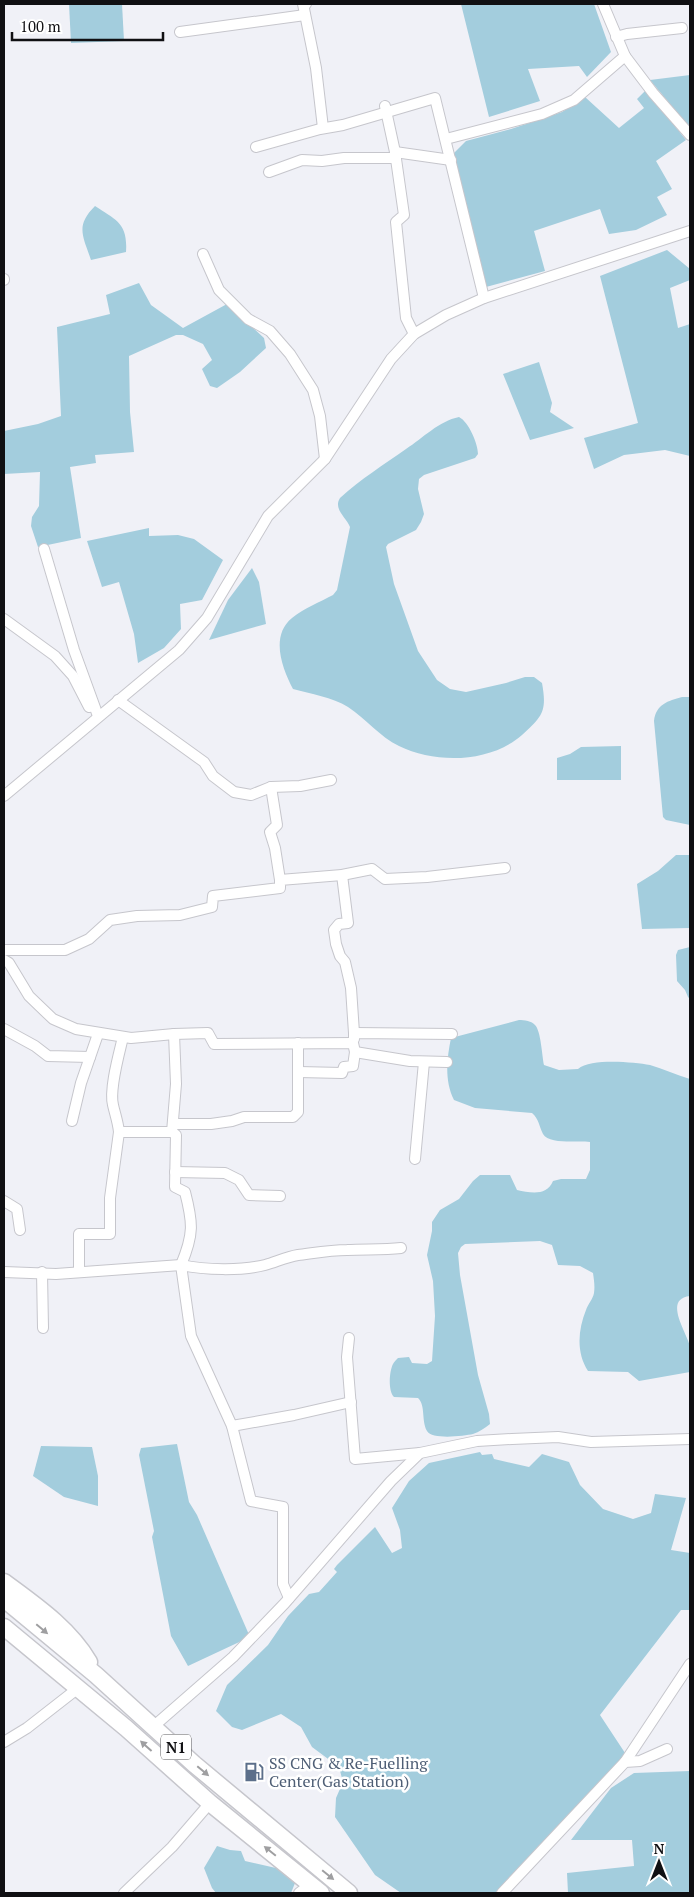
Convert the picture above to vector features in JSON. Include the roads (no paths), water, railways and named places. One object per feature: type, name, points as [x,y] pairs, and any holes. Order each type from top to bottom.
[{"type":"highway","name":"N1","points":[[4,1582],[71,1637],[96,1675]]},
{"type":"highway","name":"N1","points":[[4,1599],[96,1675],[194,1764],[350,1893]]},
{"type":"highway","name":"N1","points":[[4,1627],[126,1728],[310,1890]]},
{"type":"street","points":[[306,4],[303,4],[316,68],[323,128]]},
{"type":"street","points":[[603,4],[625,56],[653,93],[690,135]]},
{"type":"street","points":[[180,32],[269,18],[305,15]]},
{"type":"street","points":[[616,37],[682,28]]},
{"type":"street","points":[[446,139],[542,114],[574,100],[625,56]]},
{"type":"street","points":[[256,147],[323,128],[343,125],[386,109],[435,98],[484,298]]},
{"type":"street","points":[[386,109],[404,216],[396,222],[406,318],[414,334]]},
{"type":"street","points":[[269,172],[302,160],[322,161],[395,155],[451,160]]},
{"type":"street","points":[[4,796],[179,650],[207,618],[268,516],[325,459],[391,360],[414,334],[446,315],[484,298],[690,231]]},
{"type":"street","points":[[203,254],[219,290],[248,319],[270,331],[290,354],[313,390],[320,416],[325,459]]},
{"type":"street","points":[[44,549],[97,718]]},
{"type":"street","points":[[4,619],[55,656],[73,676],[97,718]]},
{"type":"street","points":[[118,700],[204,762],[213,776],[234,792],[251,795],[271,787],[300,786],[331,780]]},
{"type":"street","points":[[4,950],[65,950],[89,939],[110,920],[137,916],[180,915],[212,906],[213,896],[280,888],[270,832],[277,825],[271,787]]},
{"type":"street","points":[[280,880],[342,875],[372,869],[385,879],[427,877],[505,868]]},
{"type":"street","points":[[299,1072],[342,1073],[344,1068],[353,1066],[354,1043],[351,988],[345,962],[340,956],[336,944],[334,930],[339,924],[348,923],[342,875]]},
{"type":"street","points":[[4,960],[9,964],[29,996],[53,1019],[76,1030],[98,1034],[131,1038],[208,1033],[214,1044],[354,1043],[452,1034]]},
{"type":"street","points":[[4,1029],[35,1046],[48,1056],[90,1057]]},
{"type":"street","points":[[72,1121],[98,1034]]},
{"type":"street","points":[[174,1034],[176,1084],[172,1128],[176,1135],[175,1187],[185,1192],[191,1216],[192,1226],[186,1255],[181,1265],[191,1336],[232,1426],[252,1501],[283,1507],[283,1584],[289,1598]]},
{"type":"street","points":[[79,1271],[79,1234],[110,1234],[110,1198],[119,1132],[116,1110],[113,1103],[114,1084],[123,1037]]},
{"type":"street","points":[[119,1132],[211,1124],[244,1117],[293,1116],[298,1112],[298,1043]]},
{"type":"street","points":[[354,1043],[424,1062],[447,1062]]},
{"type":"street","points":[[415,1158],[424,1062]]},
{"type":"street","points":[[175,1172],[225,1174],[239,1180],[249,1195],[280,1196]]},
{"type":"street","points":[[4,1201],[17,1209],[20,1230]]},
{"type":"street","points":[[4,1272],[56,1274],[181,1265],[199,1269],[237,1269],[264,1265],[296,1256],[346,1250],[401,1248]]},
{"type":"street","points":[[42,1272],[43,1328]]},
{"type":"street","points":[[349,1338],[347,1357],[355,1459],[420,1453],[477,1442],[512,1439],[558,1437],[591,1442],[690,1439]]},
{"type":"street","points":[[232,1426],[351,1402]]},
{"type":"street","points":[[154,1726],[233,1657],[289,1598],[392,1481],[420,1453]]},
{"type":"street","points":[[502,1893],[625,1762],[690,1664]]},
{"type":"street","points":[[4,1742],[27,1728],[77,1689]]},
{"type":"street","points":[[625,1762],[640,1761],[667,1749]]},
{"type":"street","points":[[124,1893],[172,1847],[210,1803]]},
{"type":"water","points":[[69,4],[122,4],[124,41],[71,43]]},
{"type":"water","points":[[461,4],[594,4],[611,52],[587,77],[579,66],[528,69],[540,101],[489,117]]},
{"type":"water","points":[[690,75],[690,128],[650,80]]},
{"type":"water","points":[[646,90],[686,140],[656,161],[672,189],[657,197],[667,215],[636,230],[609,234],[600,209],[534,231],[545,271],[486,287],[450,157],[466,141],[511,129],[562,112],[585,97],[619,128],[644,108],[637,99]]},
{"type":"water","points":[[95,206],[115,219],[123,228],[126,252],[91,260],[82,232],[85,220]]},
{"type":"water","points":[[667,250],[690,269],[690,280],[670,288],[678,328],[690,324],[690,456],[665,450],[624,455],[594,469],[584,438],[638,423],[600,276]]},
{"type":"water","points":[[139,283],[151,305],[183,328],[227,304],[264,338],[266,348],[240,372],[217,388],[210,386],[202,369],[212,360],[203,344],[183,335],[176,335],[129,356],[130,412],[134,452],[95,455],[96,463],[70,467],[81,538],[38,547],[31,526],[32,517],[39,506],[40,472],[4,474],[4,431],[38,424],[61,416],[57,327],[110,314],[106,295]]},
{"type":"water","points":[[539,362],[552,403],[550,412],[574,428],[530,440],[503,374]]},
{"type":"water","points":[[459,417],[466,423],[472,434],[478,454],[475,458],[424,475],[419,479],[418,489],[424,514],[421,522],[416,530],[388,544],[386,547],[394,584],[418,651],[437,680],[450,689],[466,692],[525,677],[534,677],[542,683],[544,700],[539,718],[522,735],[509,744],[479,756],[446,758],[429,756],[399,746],[385,738],[348,707],[328,698],[293,689],[282,662],[280,643],[285,625],[292,618],[333,595],[337,590],[350,527],[339,509],[338,502],[340,498],[364,478],[431,430]]},
{"type":"water","points":[[149,528],[149,536],[178,535],[194,539],[223,560],[202,600],[180,604],[181,629],[164,648],[138,663],[134,634],[119,582],[102,587],[87,541]]},
{"type":"water","points":[[252,568],[259,582],[266,624],[209,640],[228,600]]},
{"type":"water","points":[[682,697],[690,697],[690,825],[666,820],[663,817],[654,721],[660,707]]},
{"type":"water","points":[[621,746],[621,780],[557,780],[557,758],[570,754],[581,747]]},
{"type":"water","points":[[676,855],[690,855],[690,928],[642,929],[637,884],[658,871]]},
{"type":"water","points":[[690,947],[690,999],[677,981],[676,955],[678,950]]},
{"type":"water","points":[[519,1020],[532,1023],[537,1028],[544,1065],[559,1070],[578,1069],[592,1063],[602,1062],[633,1063],[650,1065],[690,1079],[690,1296],[678,1303],[677,1310],[690,1347],[690,1372],[639,1381],[628,1372],[588,1371],[580,1349],[580,1333],[583,1318],[594,1293],[593,1273],[580,1266],[558,1265],[552,1245],[540,1241],[465,1244],[458,1253],[460,1275],[478,1375],[490,1424],[473,1434],[448,1437],[435,1436],[430,1434],[425,1427],[422,1405],[418,1398],[394,1397],[390,1381],[392,1367],[398,1358],[409,1357],[412,1363],[427,1364],[432,1361],[435,1316],[433,1281],[427,1255],[432,1222],[440,1210],[459,1199],[480,1175],[510,1175],[517,1190],[538,1192],[547,1189],[553,1181],[561,1179],[586,1179],[590,1170],[590,1142],[551,1140],[543,1134],[532,1113],[475,1108],[454,1100],[448,1077],[451,1038]]},
{"type":"water","points":[[177,1444],[189,1502],[197,1515],[250,1637],[188,1666],[171,1636],[152,1537],[154,1531],[139,1455],[141,1448]]},
{"type":"water","points":[[41,1446],[92,1447],[98,1476],[98,1506],[64,1497],[33,1476]]},
{"type":"water","points":[[480,1452],[482,1455],[492,1454],[494,1459],[529,1467],[542,1454],[569,1462],[580,1485],[603,1509],[633,1519],[651,1513],[655,1494],[686,1498],[671,1550],[690,1553],[690,1610],[681,1610],[600,1715],[627,1756],[495,1893],[401,1893],[375,1875],[335,1817],[336,1798],[343,1782],[339,1767],[312,1747],[301,1727],[281,1714],[242,1730],[232,1727],[216,1711],[227,1685],[268,1645],[288,1616],[309,1594],[319,1592],[337,1572],[334,1569],[337,1565],[375,1527],[392,1553],[402,1548],[400,1530],[392,1508],[409,1481],[429,1463]]},
{"type":"water","points":[[690,1771],[690,1893],[568,1893],[567,1873],[634,1866],[632,1840],[571,1840],[611,1788],[634,1773]]},
{"type":"water","points":[[217,1846],[241,1851],[245,1861],[289,1871],[295,1883],[291,1893],[216,1893],[204,1868]]},
{"type":"place","name":"SS CNG & Re-Fuelling Center(Gas Station)","points":[[254,1772]]}]
